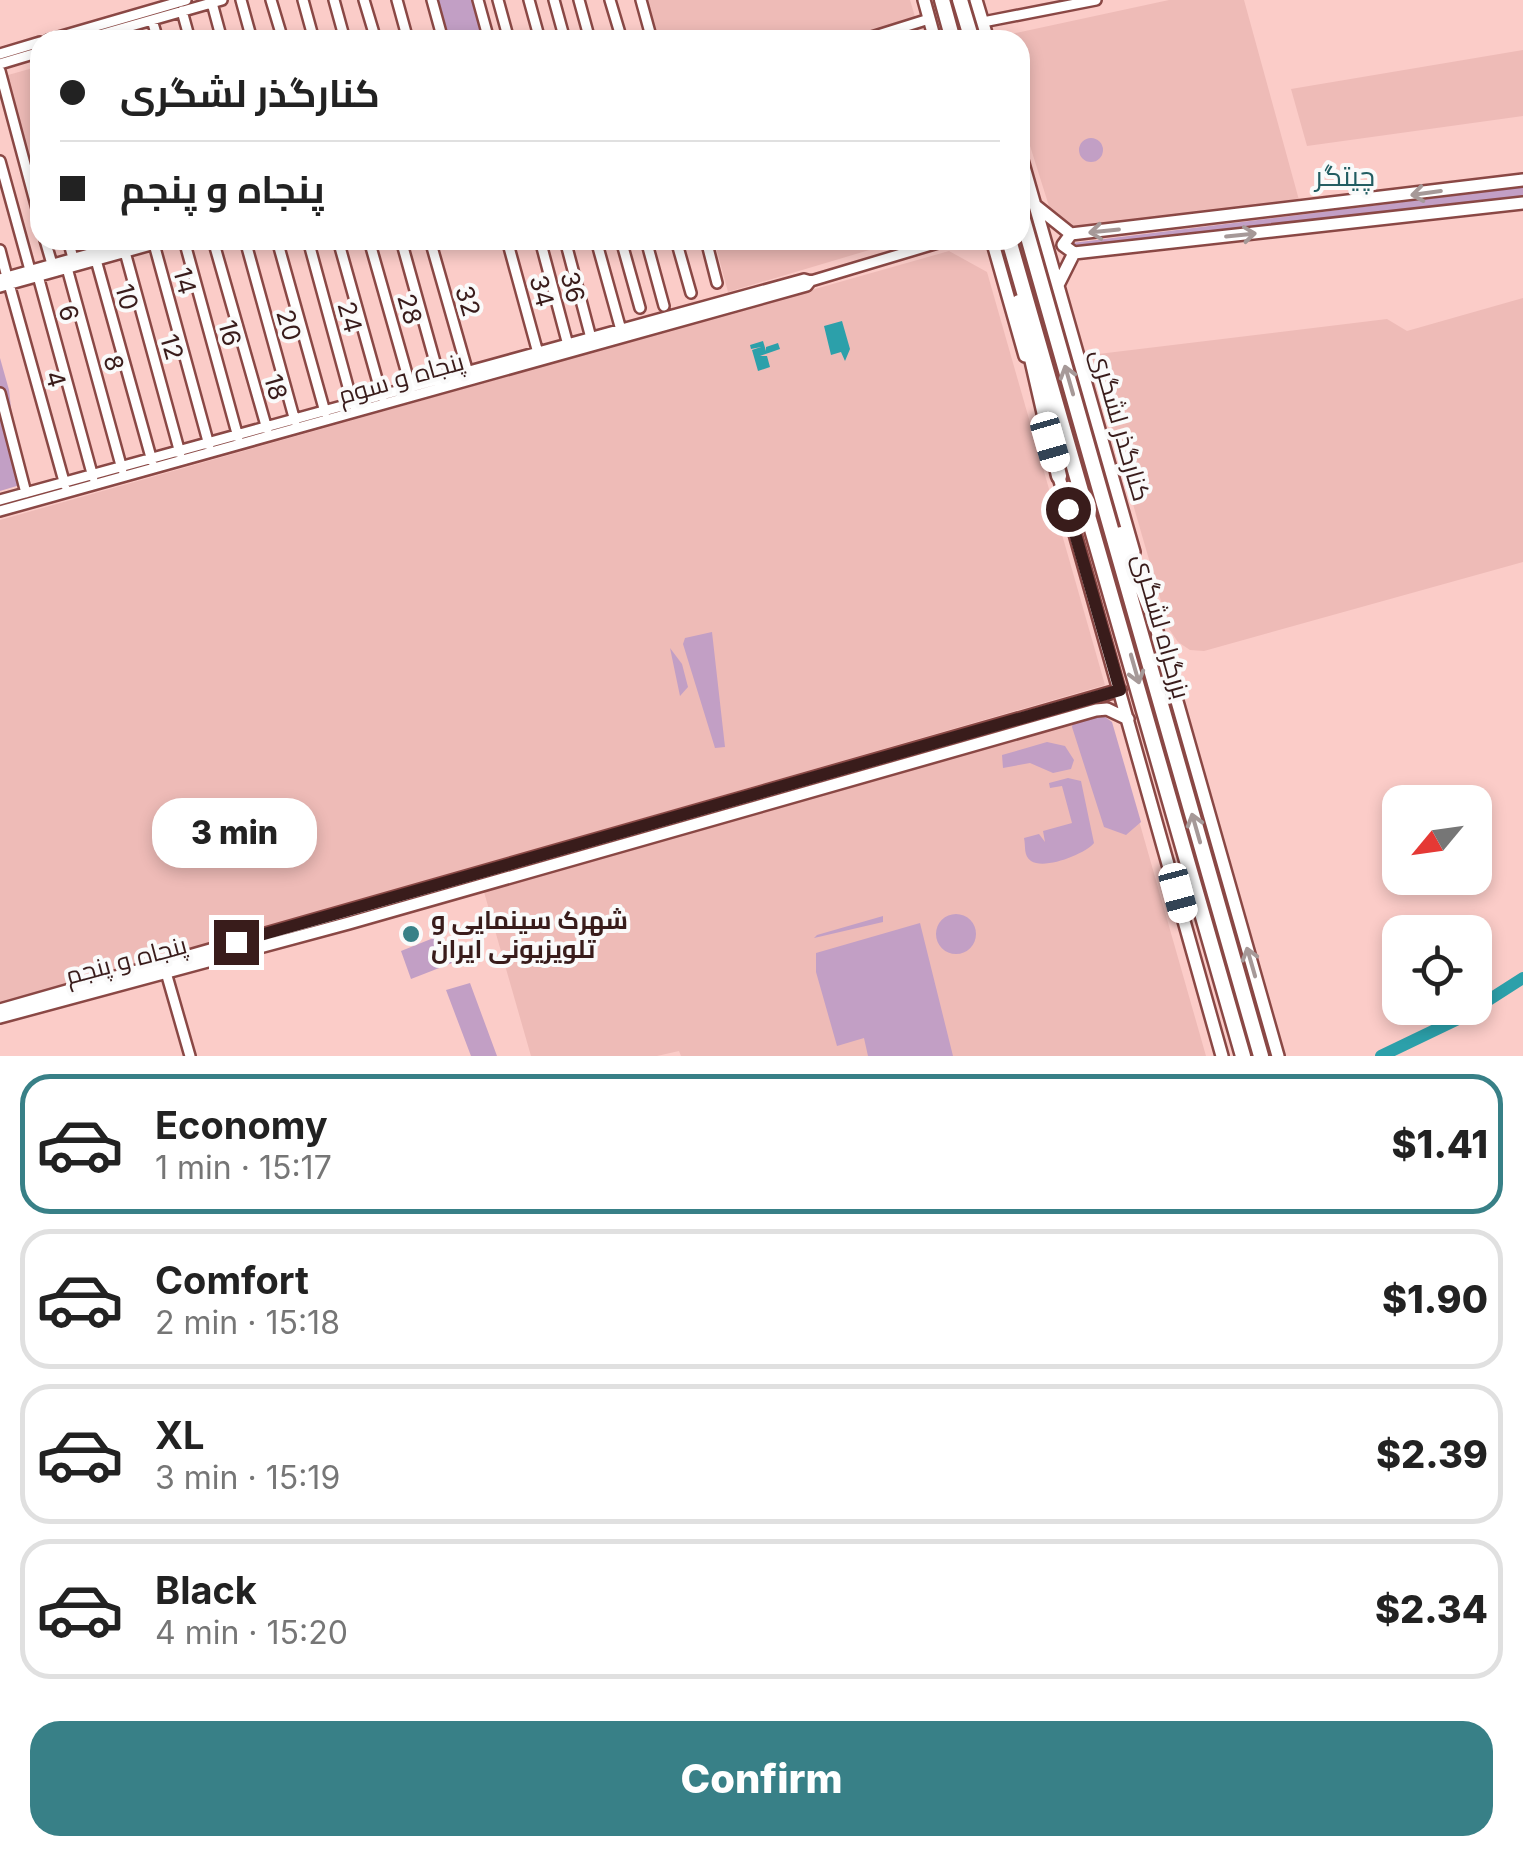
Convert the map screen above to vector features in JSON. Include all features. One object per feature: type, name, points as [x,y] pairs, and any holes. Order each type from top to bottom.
[{"type":"highway","points":[[942,0],[950,30]]},
{"type":"highway","points":[[960,0],[969,30]]},
{"type":"highway","name":"بزرگراه لشگری","points":[[1030,219],[1099,486],[1261,1056]]},
{"type":"highway","points":[[1011,250],[1023,326],[1059,476]]},
{"type":"highway","name":"بزرگراه لشگری","points":[[1012,250],[1242,1056]]},
{"type":"highway","points":[[1099,486],[1150,608]]},
{"type":"main road","points":[[924,0],[932,30]]},
{"type":"main road","points":[[976,0],[985,30]]},
{"type":"main road","points":[[1030,209],[1070,234],[1523,180]]},
{"type":"main road","points":[[1070,234],[1062,245],[1074,254],[1523,203]]},
{"type":"main road","name":"کنارگذر لشگری","points":[[1030,215],[1058,286],[1278,1056]]},
{"type":"main road","points":[[995,250],[1222,1056]]},
{"type":"main road","points":[[1058,286],[1074,254]]},
{"type":"main road","name":"پنجاه و پنجم","points":[[769,797],[1120,690]]},
{"type":"main road","points":[[1098,694],[1102,709],[1128,718]]},
{"type":"main road","name":"پنجاه و پنجم","points":[[0,1015],[769,797],[1102,709]]},
{"type":"street","points":[[82,30],[186,0]]},
{"type":"street","points":[[241,0],[249,30]]},
{"type":"street","points":[[272,0],[280,30]]},
{"type":"street","points":[[303,0],[311,30]]},
{"type":"street","points":[[334,0],[342,30]]},
{"type":"street","points":[[364,0],[373,30]]},
{"type":"street","points":[[397,0],[405,30]]},
{"type":"street","points":[[432,0],[440,30]]},
{"type":"street","points":[[478,0],[486,30]]},
{"type":"street","points":[[498,0],[506,30]]},
{"type":"street","points":[[529,0],[537,30]]},
{"type":"street","points":[[554,0],[562,30]]},
{"type":"street","points":[[580,0],[588,30]]},
{"type":"street","points":[[610,0],[619,30]]},
{"type":"street","points":[[640,0],[649,30]]},
{"type":"street","points":[[982,22],[1096,0]]},
{"type":"street","points":[[119,30],[217,2],[221,30]]},
{"type":"street","points":[[182,12],[187,30]]},
{"type":"street","points":[[892,30],[929,18]]},
{"type":"street","points":[[152,20],[155,30]]},
{"type":"street","points":[[0,54],[30,45]]},
{"type":"street","points":[[30,56],[0,67],[30,182]]},
{"type":"street","name":"6","points":[[0,161],[93,477]]},
{"type":"street","name":"4","points":[[0,250],[4,282],[65,485]]},
{"type":"street","points":[[48,250],[52,264]]},
{"type":"street","points":[[71,250],[74,258]]},
{"type":"street","points":[[34,273],[52,264],[106,250]]},
{"type":"street","points":[[4,282],[96,260],[116,250]]},
{"type":"street","name":"12","points":[[127,250],[180,453]]},
{"type":"street","name":"14","points":[[156,250],[209,445]]},
{"type":"street","name":"16","points":[[187,250],[238,437]]},
{"type":"street","name":"18","points":[[217,250],[267,428]]},
{"type":"street","name":"20","points":[[248,250],[296,420]]},
{"type":"street","points":[[279,250],[325,412]]},
{"type":"street","name":"24","points":[[311,250],[354,404]]},
{"type":"street","points":[[341,250],[382,396]]},
{"type":"street","name":"28","points":[[372,250],[411,388]]},
{"type":"street","points":[[404,250],[440,380]]},
{"type":"street","name":"32","points":[[433,250],[468,373]]},
{"type":"street","name":"34","points":[[510,250],[538,353]]},
{"type":"street","name":"36","points":[[543,250],[568,345]]},
{"type":"street","points":[[568,250],[591,338]]},
{"type":"street","points":[[599,250],[621,330]]},
{"type":"street","points":[[625,250],[640,308]]},
{"type":"street","points":[[649,250],[664,306]]},
{"type":"street","points":[[679,250],[691,293]]},
{"type":"street","points":[[709,250],[717,283]]},
{"type":"street","name":"پنجاه و سوم","points":[[0,500],[46,494],[65,485],[267,428],[915,250]]},
{"type":"street","name":"10","points":[[96,260],[152,461]]},
{"type":"street","name":"8","points":[[67,268],[122,469]]},
{"type":"street","name":"پنجاه و سوم","points":[[0,510],[46,494],[807,286],[811,281]]},
{"type":"street","points":[[0,392],[26,494]]},
{"type":"street","points":[[165,967],[190,1056]]},
{"type":"shaded area","points":[[437,0],[476,0],[484,30],[445,30]]},
{"type":"shaded area","points":[[647,0],[910,0],[919,30],[655,30]]},
{"type":"shaded area","points":[[1169,0],[1244,0],[1299,200],[1074,228],[1053,219],[1030,146],[1030,30]]},
{"type":"shaded area","points":[[1523,50],[1523,116],[1307,146],[1291,89]]},
{"type":"shaded area","points":[[30,69],[30,167],[26,168],[1,77]]},
{"type":"shaded area","points":[[1091,138],[1103,150],[1091,162],[1079,150]]},
{"type":"shaded area","points":[[1523,187],[1523,198],[1074,249],[1072,243]]},
{"type":"shaded area","points":[[1030,203],[1119,512],[1097,465],[1030,230]]},
{"type":"shaded area","points":[[717,250],[869,250],[728,292]]},
{"type":"shaded area","points":[[949,251],[987,272],[1105,685],[0,1004],[0,520]]},
{"type":"shaded area","points":[[1523,298],[1523,562],[1204,651],[1190,650],[1178,642],[1169,629],[1090,355],[1387,319],[1407,331]]},
{"type":"shaded area","points":[[0,358],[9,390],[20,485],[0,491]]},
{"type":"shaded area","points":[[712,632],[725,747],[715,748],[683,644],[685,638]]},
{"type":"shaded area","points":[[670,648],[682,664],[688,687],[680,696]]},
{"type":"shaded area","points":[[1101,714],[1112,722],[1141,822],[1126,835],[1104,827],[1072,727],[1073,721]]},
{"type":"shaded area","points":[[1100,716],[1112,726],[1206,1056],[681,1056],[679,1051],[657,1056],[531,1056],[484,892]]},
{"type":"shaded area","points":[[1047,742],[1065,746],[1074,760],[1071,769],[1053,773],[1030,763],[1003,768],[1002,755]]},
{"type":"shaded area","points":[[1068,778],[1081,781],[1094,843],[1064,860],[1045,864],[1031,861],[1024,838],[1039,834],[1045,842],[1043,831],[1072,823],[1062,786],[1050,788],[1049,783]]},
{"type":"shaded area","points":[[956,914],[970,920],[976,934],[970,948],[956,954],[942,948],[936,934],[942,920]]},
{"type":"shaded area","points":[[883,916],[883,922],[814,938],[817,935]]},
{"type":"shaded area","points":[[920,923],[953,1056],[868,1056],[864,1038],[837,1046],[816,972],[816,953]]},
{"type":"shaded area","points":[[441,935],[452,963],[411,979],[401,951]]},
{"type":"shaded area","points":[[470,983],[497,1056],[471,1056],[446,990]]},
{"type":"water","points":[[842,321],[850,349],[845,361],[841,352],[831,355],[824,326]]},
{"type":"water","points":[[763,341],[766,351],[766,347],[778,343],[780,349],[760,356],[767,356],[770,367],[758,371],[752,350],[761,347],[751,349],[750,345]]},
{"type":"waterway","points":[[1381,1056],[1462,1017],[1523,978]]},
{"type":"place","name":"شهرک سینمایی و تلویزیونی ایران","points":[[411,934]]},
{"type":"district","name":"چیتگر","points":[[1345,176]]},
{"type":"route","points":[[236,942],[1120,690],[1068,509]]}]
